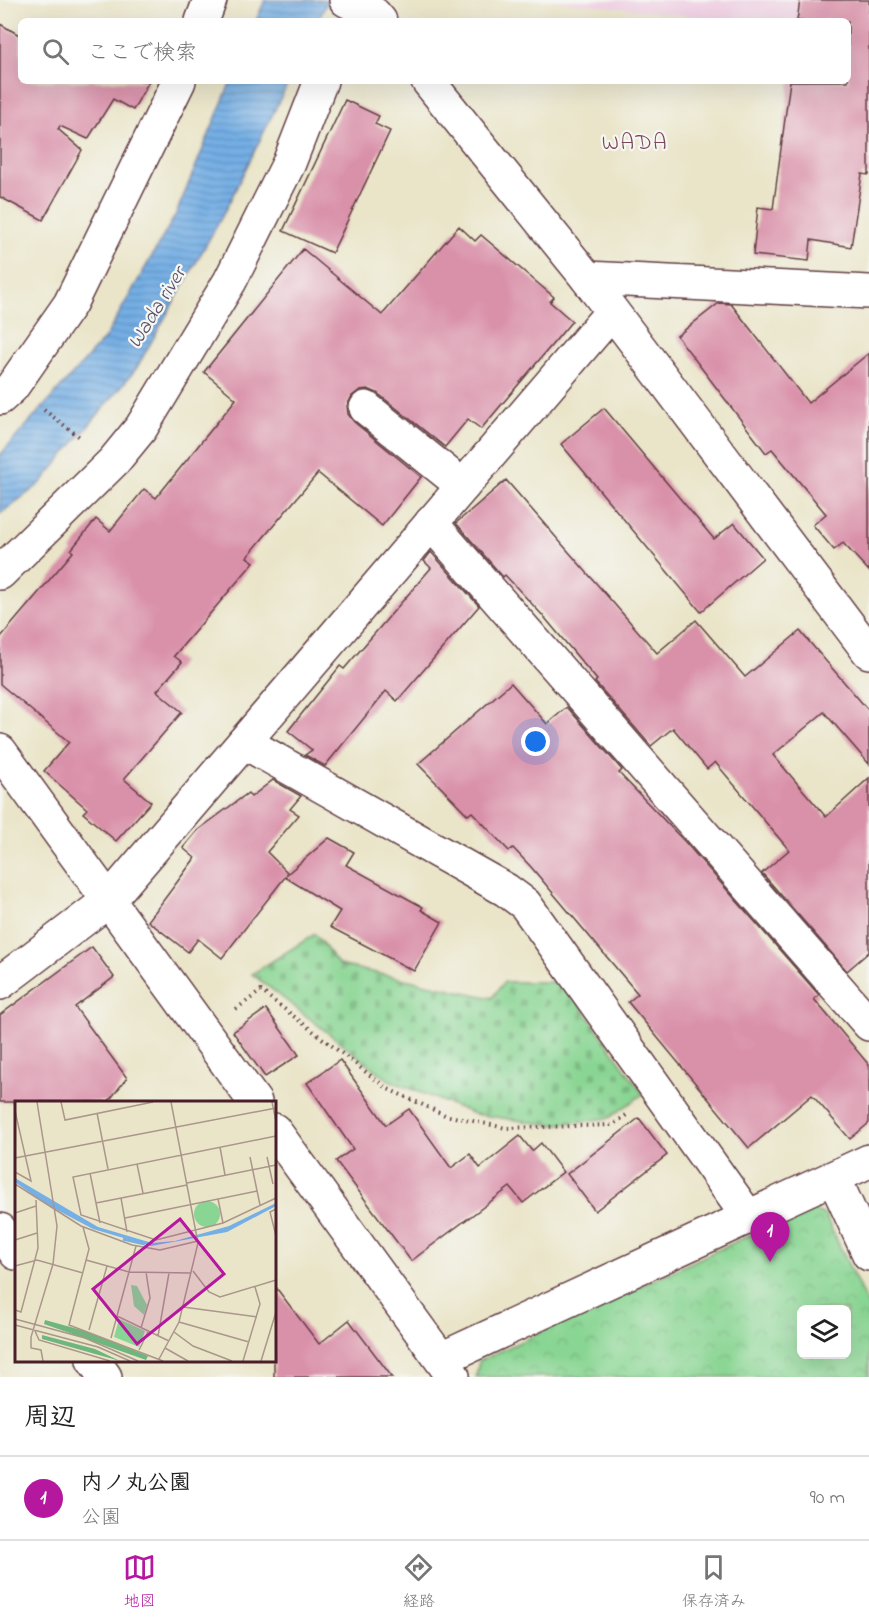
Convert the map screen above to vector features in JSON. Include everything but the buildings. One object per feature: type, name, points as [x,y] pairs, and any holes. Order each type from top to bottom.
[{"type":"street","points":[[203,18],[210,0]]},
{"type":"street","points":[[348,8],[374,14],[377,18]]},
{"type":"street","points":[[6,392],[70,304],[178,84]]},
{"type":"street","points":[[0,573],[114,462],[141,428],[230,281],[289,163],[320,84]]},
{"type":"street","points":[[430,84],[586,278],[868,650]]},
{"type":"street","points":[[586,278],[869,292]]},
{"type":"street","points":[[0,983],[108,901],[611,313]]},
{"type":"street","points":[[366,408],[463,486]]},
{"type":"street","points":[[431,524],[869,1024]]},
{"type":"street","points":[[244,742],[506,890],[525,904],[749,1218]]},
{"type":"street","points":[[0,751],[254,1101]]},
{"type":"street","points":[[276,1133],[448,1368],[869,1161]]},
{"type":"street","points":[[834,1178],[869,1254]]},
{"type":"street","points":[[0,1230],[15,1252]]},
{"type":"street","points":[[94,1362],[105,1377]]},
{"type":"path","points":[[6,392],[114,462]]},
{"type":"path","points":[[204,1032],[261,991],[388,1089],[445,1115],[506,1128],[612,1125],[660,1094]]},
{"type":"shaded area","points":[[550,0],[869,0],[851,18],[709,18]]},
{"type":"green space","points":[[315,934],[339,965],[492,998],[504,982],[564,982],[643,1094],[609,1118],[551,1125],[474,1114],[389,1080],[252,974]]},
{"type":"green space","points":[[808,1208],[825,1215],[869,1308],[869,1377],[476,1377],[479,1361]]},
{"type":"water","points":[[265,0],[328,0],[319,18],[257,18]]},
{"type":"water","name":"Wada river","points":[[230,84],[288,84],[224,213],[136,369],[40,484],[0,514],[0,455],[105,338],[176,214]]},
{"type":"place","name":"内ノ丸公園","points":[[770,1262]]},
{"type":"district","name":"WADA","points":[[635,141]]}]
